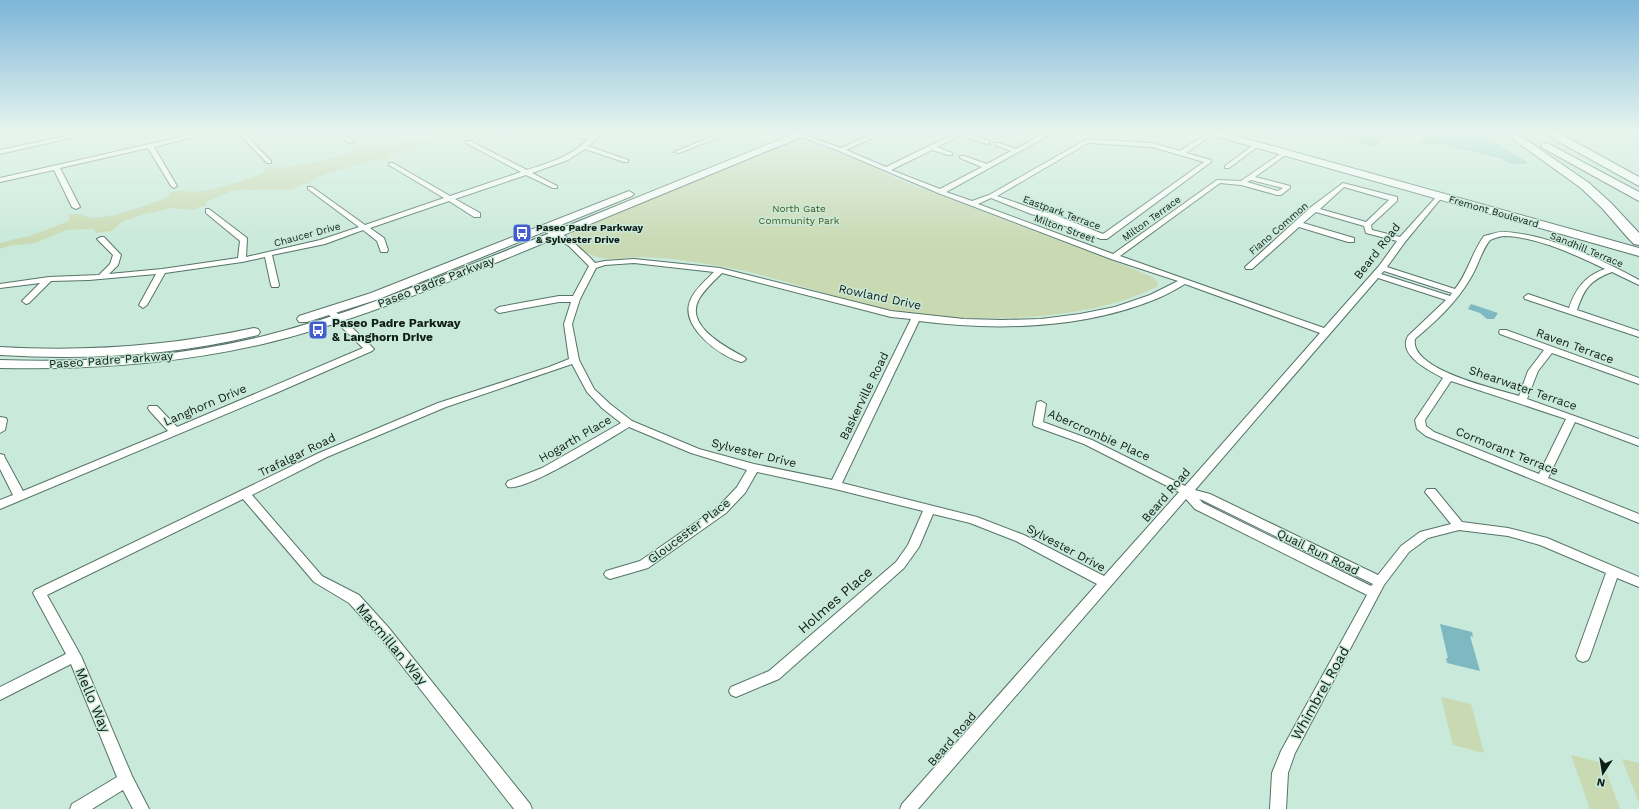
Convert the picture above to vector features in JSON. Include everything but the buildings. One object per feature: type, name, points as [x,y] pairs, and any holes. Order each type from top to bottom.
[{"type":"highway","points":[[1563,170],[1596,194],[1639,241]]},
{"type":"highway","points":[[1590,170],[1639,197]]},
{"type":"highway","points":[[1610,170],[1639,186]]},
{"type":"highway","points":[[1617,170],[1639,182]]},
{"type":"highway","points":[[1626,170],[1639,176]]},
{"type":"main road","name":"Paseo Padre Parkway","points":[[0,351],[36,354],[68,354],[159,348],[249,333],[333,315],[375,296],[691,170]]},
{"type":"main road","name":"Paseo Padre Parkway","points":[[0,364],[78,365],[155,360],[262,340],[557,234],[711,170]]},
{"type":"main road","name":"Fremont Boulevard","points":[[1345,170],[1639,252]]},
{"type":"main road","name":"Fremont Boulevard","points":[[1374,170],[1639,241]]},
{"type":"street","points":[[0,180],[48,170]]},
{"type":"street","points":[[57,170],[76,207]]},
{"type":"street","points":[[164,170],[174,186]]},
{"type":"street","points":[[401,170],[477,215]]},
{"type":"street","points":[[523,170],[555,188]]},
{"type":"street","name":"Chaucer Drive","points":[[0,286],[49,279],[101,277],[162,272],[242,260],[322,242],[534,170]]},
{"type":"street","name":"Milton Street","points":[[889,170],[914,182],[1114,257],[1326,332]]},
{"type":"street","points":[[940,192],[979,170]]},
{"type":"street","points":[[975,205],[990,200],[991,196],[1037,170]]},
{"type":"street","name":"Eastpark Terrace","points":[[991,196],[1034,212],[1050,216],[1104,238],[1197,170]]},
{"type":"street","points":[[1242,183],[1262,170]]},
{"type":"street","points":[[1242,183],[1280,194],[1288,187],[1251,178]]},
{"type":"street","name":"Milton Terrace","points":[[1114,257],[1219,180],[1242,183]]},
{"type":"street","name":"Fiano Common","points":[[1249,267],[1343,185],[1394,199],[1367,225]]},
{"type":"street","points":[[310,188],[381,240],[384,250]]},
{"type":"street","name":"Beard Road","points":[[908,809],[1380,272],[1402,240],[1440,196]]},
{"type":"street","points":[[1314,209],[1367,225],[1369,231],[1402,240]]},
{"type":"street","points":[[209,211],[244,240],[242,260]]},
{"type":"street","points":[[1297,224],[1351,240]]},
{"type":"street","points":[[545,228],[557,234],[584,255],[593,266]]},
{"type":"street","name":"Sandhill Terrace","points":[[1455,296],[1473,268],[1481,245],[1486,238],[1503,234],[1524,236],[1571,252],[1612,269],[1639,283]]},
{"type":"street","points":[[101,239],[117,255],[114,265],[101,277]]},
{"type":"street","points":[[268,254],[275,284]]},
{"type":"street","name":"Rowland Drive","points":[[593,266],[605,263],[634,261],[720,270],[870,310],[916,318],[1011,323],[1074,318],[1107,312],[1152,298],[1185,281]]},
{"type":"street","name":"Sylvester Drive","points":[[593,266],[576,299],[568,324],[574,360],[590,390],[606,406],[628,423],[695,451],[754,468],[835,485],[973,520],[1020,538],[1106,583]]},
{"type":"street","points":[[1572,311],[1578,293],[1586,282],[1596,274],[1612,269]]},
{"type":"street","points":[[720,270],[694,300],[692,312],[697,326],[708,340],[741,359]]},
{"type":"street","points":[[143,305],[162,272]]},
{"type":"street","points":[[1380,272],[1455,296]]},
{"type":"street","points":[[26,301],[49,279]]},
{"type":"street","name":"Shearwater Terrace","points":[[1455,296],[1412,338],[1409,344],[1412,352],[1426,364],[1449,376],[1522,400],[1639,443]]},
{"type":"street","points":[[1528,297],[1639,334]]},
{"type":"street","points":[[499,310],[560,299],[576,299]]},
{"type":"street","name":"Langhorn Drive","points":[[0,506],[369,349],[333,315]]},
{"type":"street","name":"Baskerville Road","points":[[835,485],[916,318]]},
{"type":"street","name":"Raven Terrace","points":[[1503,332],[1549,350],[1639,381]]},
{"type":"street","points":[[1522,400],[1533,371],[1549,350]]},
{"type":"street","name":"Trafalgar Road","points":[[39,593],[323,455],[442,405],[552,370],[574,360]]},
{"type":"street","name":"Cormorant Terrace","points":[[1449,376],[1420,420],[1421,427],[1430,434],[1639,519]]},
{"type":"street","name":"Abercrombie Place","points":[[1041,404],[1038,424],[1088,442],[1186,491]]},
{"type":"street","points":[[153,408],[175,432]]},
{"type":"street","points":[[1541,480],[1572,418]]},
{"type":"street","name":"Hogarth Place","points":[[512,484],[546,472],[628,423]]},
{"type":"street","points":[[0,458],[20,497]]},
{"type":"street","name":"Gloucester Place","points":[[610,574],[644,565],[722,510],[741,490],[754,468]]},
{"type":"street","name":"Quail Run Road","points":[[1186,491],[1200,506],[1377,587]]},
{"type":"street","points":[[1431,492],[1459,526]]},
{"type":"street","name":"Macmillan Way","points":[[245,494],[318,579],[354,599],[383,631],[524,809]]},
{"type":"street","name":"Holmes Place","points":[[736,691],[774,675],[900,565],[913,547],[930,508]]},
{"type":"street","points":[[1377,587],[1404,550],[1424,535],[1459,526],[1508,532],[1543,541],[1639,582]]},
{"type":"street","points":[[1583,656],[1613,571]]},
{"type":"street","name":"Whimbrel Road","points":[[1278,809],[1279,780],[1283,761],[1377,587]]},
{"type":"street","name":"Mello Way","points":[[39,593],[74,656],[126,780],[141,809]]},
{"type":"street","points":[[0,694],[74,656]]},
{"type":"street","points":[[78,809],[126,780]]},
{"type":"green space","points":[[265,170],[341,170],[317,177],[310,183],[301,185],[292,190],[235,190],[205,202],[206,205],[193,210],[173,208],[145,214],[123,221],[112,231],[96,233],[93,229],[67,230],[35,243],[8,246],[0,249],[0,243],[27,237],[69,221],[69,215],[80,214],[98,218],[109,216],[133,210],[164,199],[168,197],[171,192],[183,190],[189,192],[199,192],[209,190],[261,174]]},
{"type":"green space","name":"North Gate Community Park","points":[[719,170],[879,170],[897,179],[1126,266],[1152,277],[1158,282],[1157,287],[1131,298],[1086,310],[1025,317],[961,318],[930,316],[872,306],[773,278],[733,269],[658,258],[600,258],[584,250],[570,235],[578,227]]},
{"type":"green space","points":[[1441,697],[1471,704],[1484,753],[1453,745]]},
{"type":"green space","points":[[1571,755],[1603,763],[1620,809],[1590,809]]},
{"type":"green space","points":[[1622,759],[1639,763],[1639,803]]},
{"type":"water","points":[[1471,304],[1498,313],[1494,319],[1487,319],[1480,313],[1468,309]]},
{"type":"water","points":[[1440,624],[1472,632],[1473,637],[1470,636],[1480,671],[1447,663],[1446,658],[1448,658]]},
{"type":"place","name":"Paseo Padre Parkway & Sylvester Drive","points":[[522,233]]},
{"type":"place","name":"Paseo Padre Parkway & Langhorn Drive","points":[[318,330]]}]
